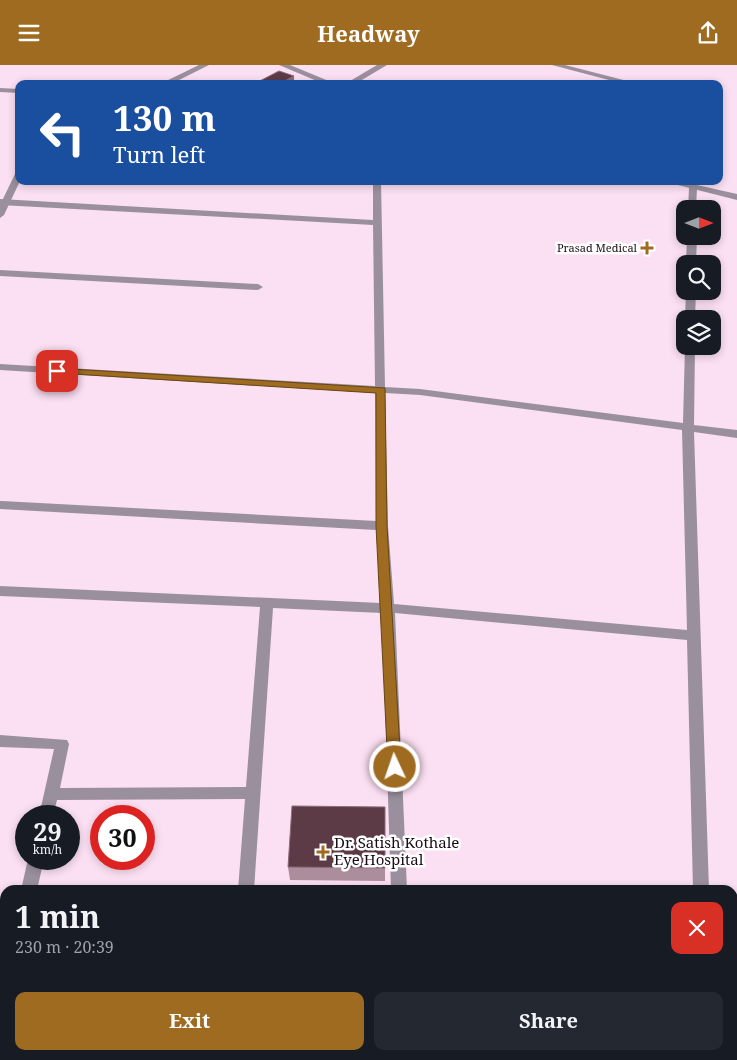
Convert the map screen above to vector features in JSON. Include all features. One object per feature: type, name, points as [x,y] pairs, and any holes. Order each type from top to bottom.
[{"type":"street","points":[[173,80],[205,65]]},
{"type":"street","points":[[283,65],[322,80]]},
{"type":"street","points":[[356,80],[383,65]]},
{"type":"street","points":[[556,65],[618,80]]},
{"type":"street","points":[[0,90],[15,91]]},
{"type":"street","points":[[0,215],[3,202],[15,181]]},
{"type":"street","points":[[377,185],[382,526],[388,608],[399,885]]},
{"type":"street","points":[[681,185],[737,197]]},
{"type":"street","points":[[692,200],[693,188]]},
{"type":"street","points":[[3,202],[378,223]]},
{"type":"street","points":[[0,273],[258,287]]},
{"type":"street","points":[[690,355],[688,429],[701,885]]},
{"type":"street","points":[[0,367],[420,393],[737,434]]},
{"type":"street","points":[[2,505],[382,526]]},
{"type":"street","points":[[0,591],[388,608],[694,635]]},
{"type":"street","points":[[246,885],[267,603]]},
{"type":"street","points":[[0,741],[62,743],[48,805]]},
{"type":"street","points":[[51,794],[253,793]]},
{"type":"street","points":[[31,885],[34,870]]},
{"type":"building","points":[[279,71],[294,76],[286,80],[262,80]]},
{"type":"building","points":[[292,806],[385,807],[385,868],[288,867]]},
{"type":"place","name":"Prasad Medical","points":[[647,248]]},
{"type":"place","name":"Dr. Satish Kothale Eye Hospital","points":[[323,852]]},
{"type":"route","points":[[57,371],[381,390],[382,526],[388,608],[395,767]]}]
